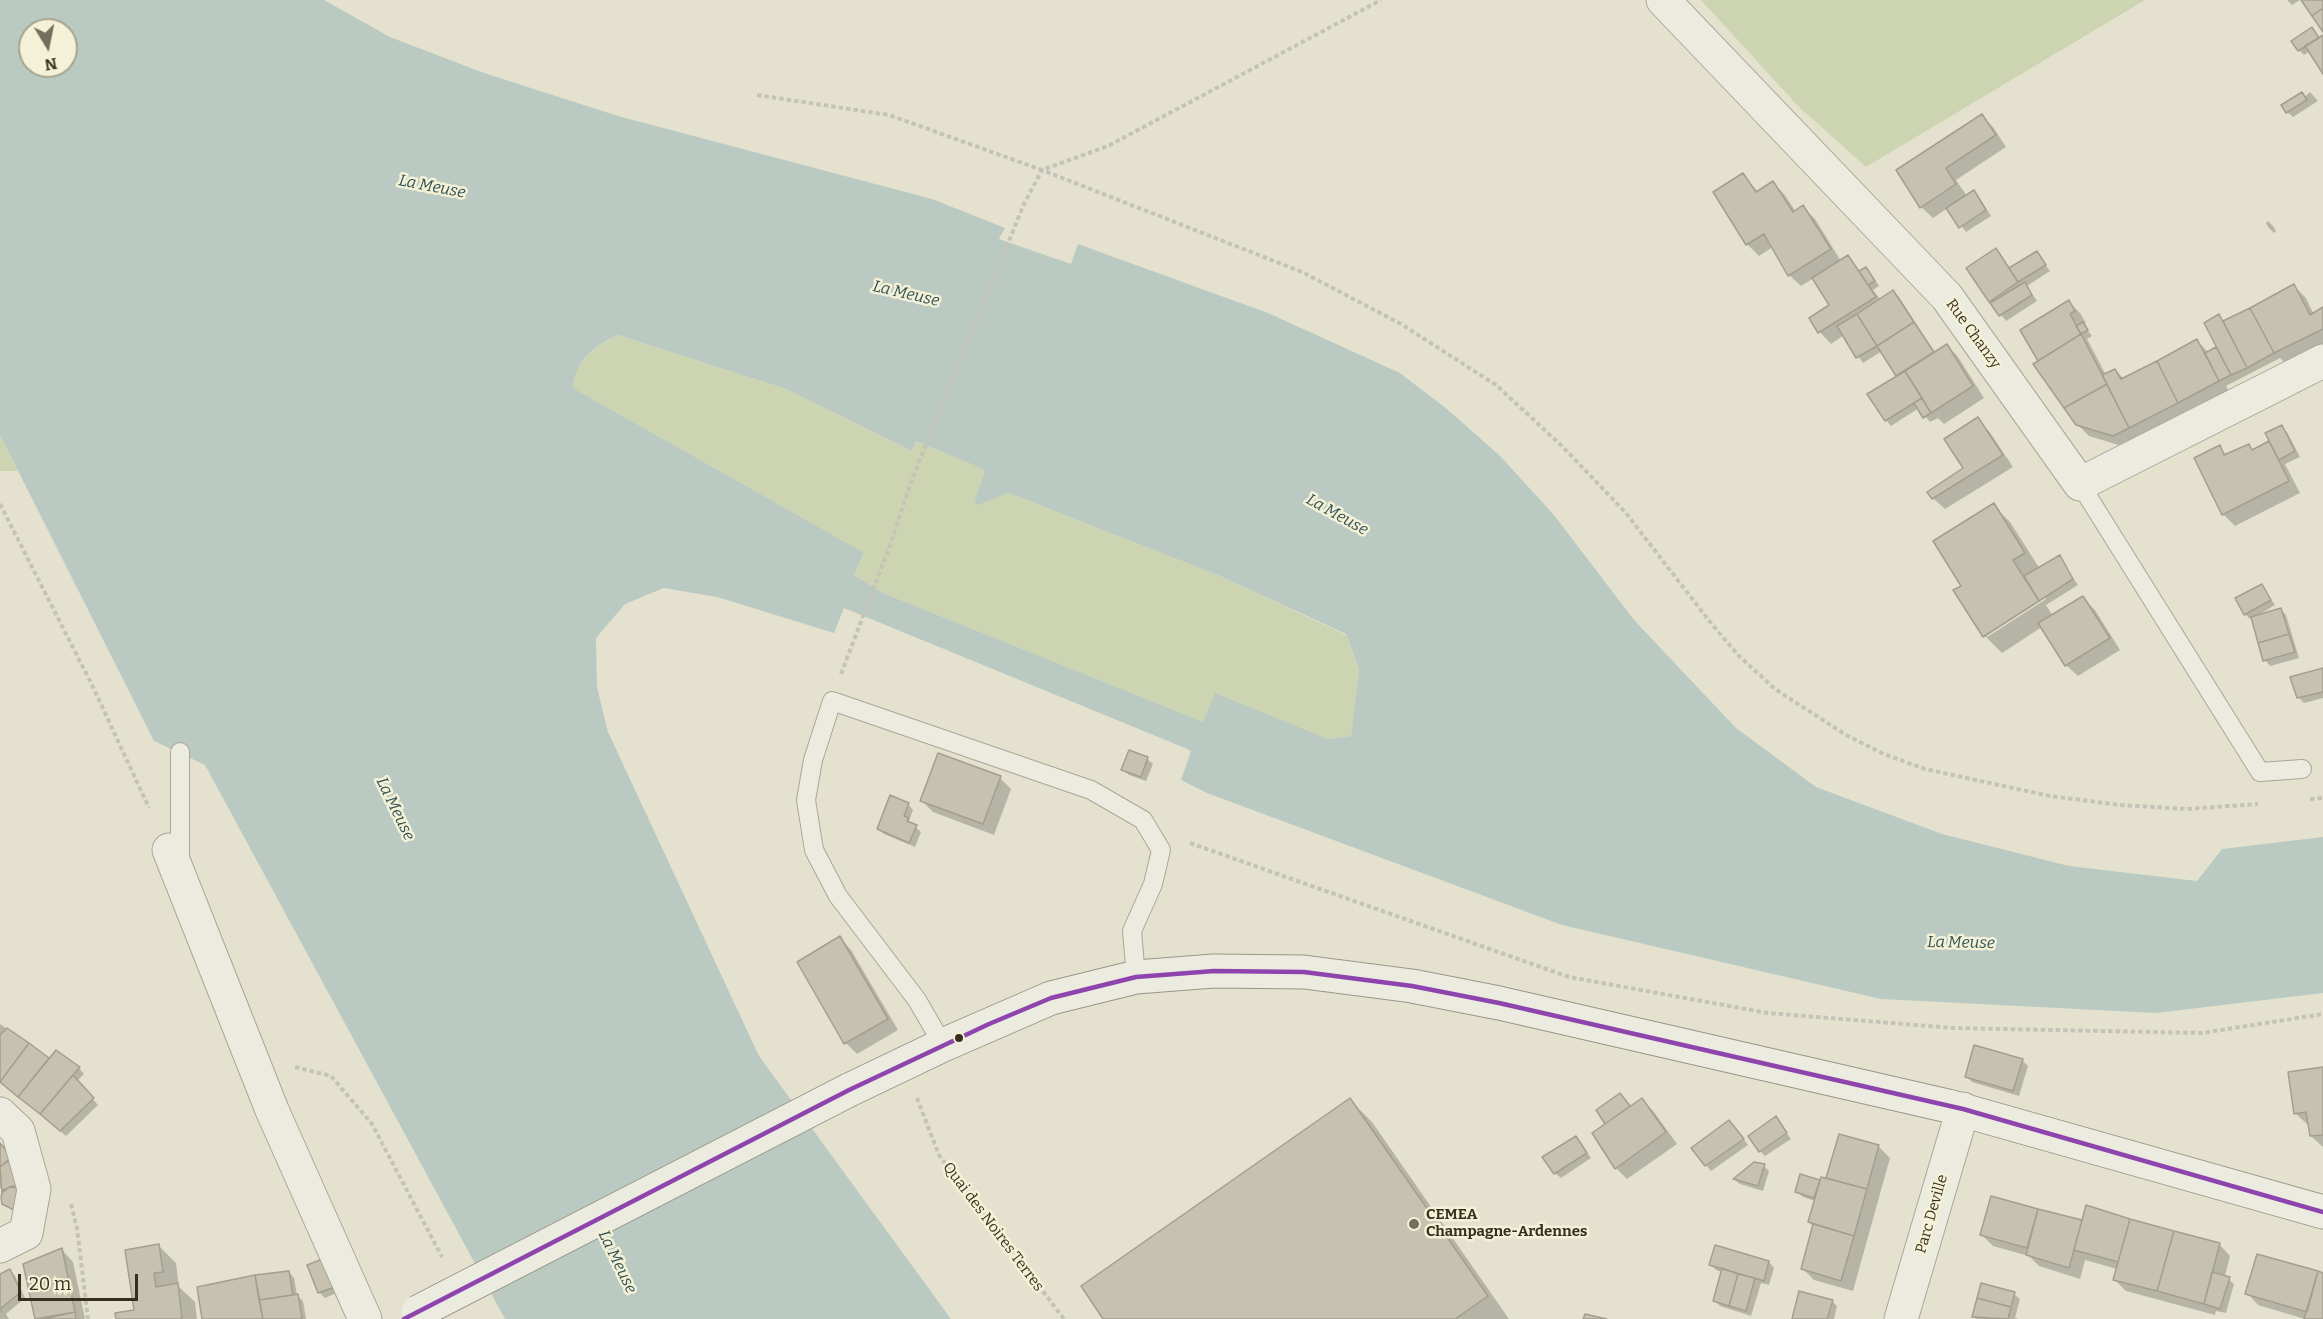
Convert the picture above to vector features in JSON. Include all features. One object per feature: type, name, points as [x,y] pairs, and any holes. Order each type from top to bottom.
[{"type":"street","name":"Rue Chanzy","points":[[1663,0],[1947,297],[2080,484]]},
{"type":"street","points":[[2080,484],[2323,361]]},
{"type":"street","points":[[174,863],[272,1110],[365,1319]]},
{"type":"street","points":[[411,1316],[849,1090],[943,1045],[1051,998],[1136,977],[1214,971],[1304,972],[1412,986],[1511,1006],[1963,1109],[2323,1212]]},
{"type":"street","name":"Parc Deville","points":[[1901,1319],[1963,1109]]},
{"type":"street","points":[[0,1114],[18,1131],[34,1189],[26,1233],[0,1246]]},
{"type":"lane","points":[[2080,484],[2260,772],[2302,769]]},
{"type":"lane","points":[[943,1045],[917,1000],[838,896],[814,850],[806,800],[813,760],[832,701],[1091,790],[1143,820],[1161,850],[1153,884],[1132,931],[1136,977]]},
{"type":"lane","points":[[174,863],[180,752]]},
{"type":"path","points":[[849,649],[889,548],[911,482],[1024,204],[1042,170],[1108,146],[1382,0]]},
{"type":"path","points":[[757,95],[889,115],[1042,170],[1302,272],[1401,324],[1496,384],[1562,446],[1626,513],[1739,656],[1775,689],[1845,735],[1884,754],[1924,769],[2050,796],[2120,805],[2187,809],[2266,803]]},
{"type":"path","points":[[0,504],[93,687],[174,863]]},
{"type":"path","points":[[2300,800],[2323,798]]},
{"type":"path","points":[[1147,828],[1569,977],[1768,1013],[1953,1028],[2202,1033],[2323,1014]]},
{"type":"path","points":[[251,1055],[331,1076],[372,1124],[442,1258]]},
{"type":"path","name":"Quai des Noires Terres","points":[[904,1064],[939,1155],[1064,1319]]},
{"type":"green space","points":[[1701,0],[2145,0],[1866,167],[1798,106]]},
{"type":"green space","points":[[618,335],[786,389],[912,451],[916,441],[983,469],[984,474],[974,502],[977,504],[1009,493],[1220,576],[1346,635],[1359,669],[1351,736],[1328,739],[1215,694],[1203,723],[883,593],[854,575],[864,554],[573,388],[582,362],[602,344]]},
{"type":"green space","points":[[0,435],[18,471],[0,471]]},
{"type":"water","name":"La Meuse","points":[[0,0],[324,0],[390,37],[484,73],[618,116],[932,199],[1005,228],[999,239],[1071,264],[1078,244],[1268,313],[1400,373],[1447,409],[1500,456],[1554,515],[1634,620],[1736,728],[1816,787],[1942,834],[2069,866],[2197,881],[2222,849],[2323,837],[2323,993],[2156,1013],[1881,999],[1562,925],[1207,793],[1181,780],[1191,751],[844,608],[834,633],[717,597],[664,588],[625,604],[596,638],[597,687],[608,732],[759,1056],[951,1319],[505,1319],[205,765],[154,741],[0,435]],"holes":[[[618,335],[786,389],[912,451],[916,441],[983,469],[984,474],[974,502],[977,505],[1009,493],[1220,576],[1346,634],[1359,669],[1351,736],[1328,739],[1215,693],[1203,722],[883,593],[854,575],[864,553],[573,388],[582,362],[594,349]]]},
{"type":"building","points":[[2301,0],[2323,0],[2323,8],[2312,16]]},
{"type":"building","points":[[2323,8],[2323,32],[2312,16]]},
{"type":"building","points":[[2312,27],[2319,38],[2298,51],[2291,41]]},
{"type":"building","points":[[2323,35],[2323,74],[2305,46]]},
{"type":"building","points":[[2302,92],[2307,100],[2286,113],[2281,105]]},
{"type":"building","points":[[1982,114],[1996,135],[1946,168],[1956,184],[1920,208],[1896,170]]},
{"type":"building","points":[[1743,173],[1756,192],[1773,181],[1793,212],[1803,205],[1831,249],[1788,276],[1764,234],[1746,245],[1713,192]]},
{"type":"building","points":[[1974,190],[1986,210],[1959,228],[1946,208]]},
{"type":"building","points":[[1996,248],[2018,282],[1989,302],[1966,268]]},
{"type":"building","points":[[2037,251],[2046,265],[2018,282],[2009,268]]},
{"type":"building","points":[[1848,255],[1876,297],[1818,333],[1809,318],[1829,305],[1812,278]]},
{"type":"building","points":[[1866,267],[1875,281],[1868,285],[1859,271]]},
{"type":"building","points":[[2025,282],[2032,295],[1999,316],[1990,303]]},
{"type":"building","points":[[2294,284],[2310,315],[2323,307],[2323,329],[2274,353],[2250,308]]},
{"type":"building","points":[[1893,290],[1914,322],[1877,346],[1857,314]]},
{"type":"building","points":[[2069,300],[2075,311],[2070,314],[2081,334],[2038,361],[2020,330]]},
{"type":"building","points":[[2250,308],[2274,353],[2247,368],[2223,321]]},
{"type":"building","points":[[1857,314],[1877,346],[1856,358],[1837,326]]},
{"type":"building","points":[[2219,314],[2247,368],[2231,375],[2204,323]]},
{"type":"building","points":[[1914,322],[1934,352],[1896,376],[1877,346]]},
{"type":"building","points":[[2083,322],[2088,330],[2081,334],[2076,326]]},
{"type":"building","points":[[2081,334],[2107,384],[2064,408],[2033,364]]},
{"type":"building","points":[[2197,339],[2219,381],[2178,403],[2157,361]]},
{"type":"building","points":[[1947,344],[1973,386],[1931,413],[1905,371]]},
{"type":"building","points":[[2216,347],[2231,375],[2219,381],[2205,353]]},
{"type":"building","points":[[2157,361],[2178,403],[2129,428],[2102,375],[2115,369],[2121,379]]},
{"type":"building","points":[[1905,371],[1922,398],[1885,421],[1867,394]]},
{"type":"building","points":[[2107,384],[2129,428],[2113,436],[2076,425],[2064,408]]},
{"type":"building","points":[[1922,398],[1931,413],[1923,418],[1914,403]]},
{"type":"building","points":[[1978,417],[2003,455],[1932,499],[1927,492],[1963,468],[1944,439]]},
{"type":"building","points":[[2282,425],[2295,451],[2279,460],[2265,433]]},
{"type":"building","points":[[2269,441],[2289,481],[2222,515],[2194,458],[2220,445],[2224,455],[2249,444],[2252,450]]},
{"type":"building","points":[[1994,503],[2025,553],[2013,560],[2039,601],[1983,637],[1953,590],[1961,586],[1933,541]]},
{"type":"building","points":[[2060,555],[2073,579],[2039,601],[2024,576]]},
{"type":"building","points":[[2262,584],[2271,600],[2244,615],[2235,598]]},
{"type":"building","points":[[2083,596],[2110,638],[2065,666],[2038,623]]},
{"type":"building","points":[[2281,608],[2289,634],[2258,643],[2251,617]]},
{"type":"building","points":[[2289,634],[2295,652],[2263,661],[2258,643]]},
{"type":"building","points":[[2323,668],[2323,692],[2297,698],[2290,677]]},
{"type":"building","points":[[1129,750],[1148,757],[1141,777],[1121,770]]},
{"type":"building","points":[[938,753],[1001,776],[983,824],[920,801]]},
{"type":"building","points":[[890,795],[909,803],[904,816],[909,818],[907,821],[917,825],[909,843],[877,829]]},
{"type":"building","points":[[840,936],[888,1019],[844,1044],[797,962]]},
{"type":"building","points":[[7,1028],[29,1043],[0,1082],[0,1035]]},
{"type":"building","points":[[29,1043],[49,1058],[18,1097],[0,1082]]},
{"type":"building","points":[[1974,1045],[2023,1059],[2013,1091],[1965,1077]]},
{"type":"building","points":[[56,1050],[80,1067],[40,1114],[18,1097]]},
{"type":"building","points":[[2323,1067],[2323,1135],[2310,1136],[2306,1112],[2294,1114],[2288,1072]]},
{"type":"building","points":[[73,1075],[94,1098],[60,1131],[40,1114]]},
{"type":"building","points":[[1620,1093],[1630,1106],[1605,1124],[1596,1110]]},
{"type":"building","points":[[1350,1098],[1488,1296],[1455,1319],[1103,1319],[1081,1286]]},
{"type":"building","points":[[1642,1098],[1666,1132],[1615,1169],[1592,1133]]},
{"type":"building","points":[[1776,1116],[1787,1133],[1759,1152],[1748,1136]]},
{"type":"building","points":[[1729,1120],[1744,1139],[1705,1166],[1691,1148]]},
{"type":"building","points":[[1839,1134],[1879,1145],[1867,1189],[1826,1178]]},
{"type":"building","points":[[1576,1136],[1587,1153],[1554,1174],[1542,1157]]},
{"type":"building","points":[[0,1143],[12,1157],[0,1167]]},
{"type":"building","points":[[8,1161],[23,1182],[18,1188],[9,1187],[2,1193],[0,1167]]},
{"type":"building","points":[[1754,1162],[1765,1164],[1758,1186],[1733,1179]]},
{"type":"building","points":[[1800,1174],[1820,1180],[1814,1198],[1795,1192]]},
{"type":"building","points":[[1821,1177],[1867,1189],[1854,1236],[1808,1222]]},
{"type":"building","points":[[13,1186],[18,1188],[15,1208],[12,1209],[2,1204],[1,1197],[3,1190]]},
{"type":"building","points":[[1991,1196],[2038,1209],[2027,1248],[1980,1235]]},
{"type":"building","points":[[2086,1205],[2130,1219],[2118,1262],[2074,1250]]},
{"type":"building","points":[[2038,1209],[2082,1220],[2069,1268],[2026,1255]]},
{"type":"building","points":[[2130,1219],[2174,1231],[2157,1291],[2113,1280]]},
{"type":"building","points":[[1813,1224],[1854,1236],[1841,1281],[1801,1269]]},
{"type":"building","points":[[2174,1231],[2220,1243],[2204,1304],[2157,1291]]},
{"type":"building","points":[[159,1244],[163,1272],[154,1273],[156,1287],[178,1283],[182,1319],[116,1319],[115,1313],[134,1310],[125,1250]]},
{"type":"building","points":[[1715,1245],[1769,1261],[1764,1281],[1709,1265]]},
{"type":"building","points":[[62,1248],[75,1312],[35,1319],[23,1264]]},
{"type":"building","points":[[2257,1254],[2318,1271],[2307,1312],[2245,1294]]},
{"type":"building","points":[[325,1258],[335,1287],[318,1293],[307,1265]]},
{"type":"building","points":[[1722,1268],[1738,1274],[1729,1306],[1713,1301]]},
{"type":"building","points":[[10,1269],[21,1292],[0,1309],[0,1274]]},
{"type":"building","points":[[289,1271],[293,1295],[259,1300],[255,1275]]},
{"type":"building","points":[[2318,1271],[2323,1273],[2323,1319],[2304,1319]]},
{"type":"building","points":[[2212,1272],[2230,1277],[2220,1309],[2204,1304]]},
{"type":"building","points":[[1738,1274],[1755,1278],[1746,1311],[1729,1306]]},
{"type":"building","points":[[255,1275],[263,1319],[202,1319],[197,1287]]},
{"type":"building","points":[[1981,1283],[2015,1292],[2011,1307],[1977,1298]]},
{"type":"building","points":[[1799,1291],[1833,1300],[1827,1319],[1792,1319]]},
{"type":"building","points":[[298,1294],[302,1319],[263,1319],[259,1300]]},
{"type":"building","points":[[1977,1298],[2011,1307],[2008,1319],[1972,1317]]},
{"type":"building","points":[[75,1312],[76,1319],[43,1319]]},
{"type":"building","points":[[1585,1314],[1607,1319],[1583,1319]]},
{"type":"transit line","points":[[404,1319],[849,1090],[989,1024],[1051,998],[1136,977],[1214,971],[1304,972],[1412,986],[1499,1003],[1963,1109],[2323,1212]]},
{"type":"place","name":"CEMEA Champagne-Ardennes","points":[[1414,1224]]}]
